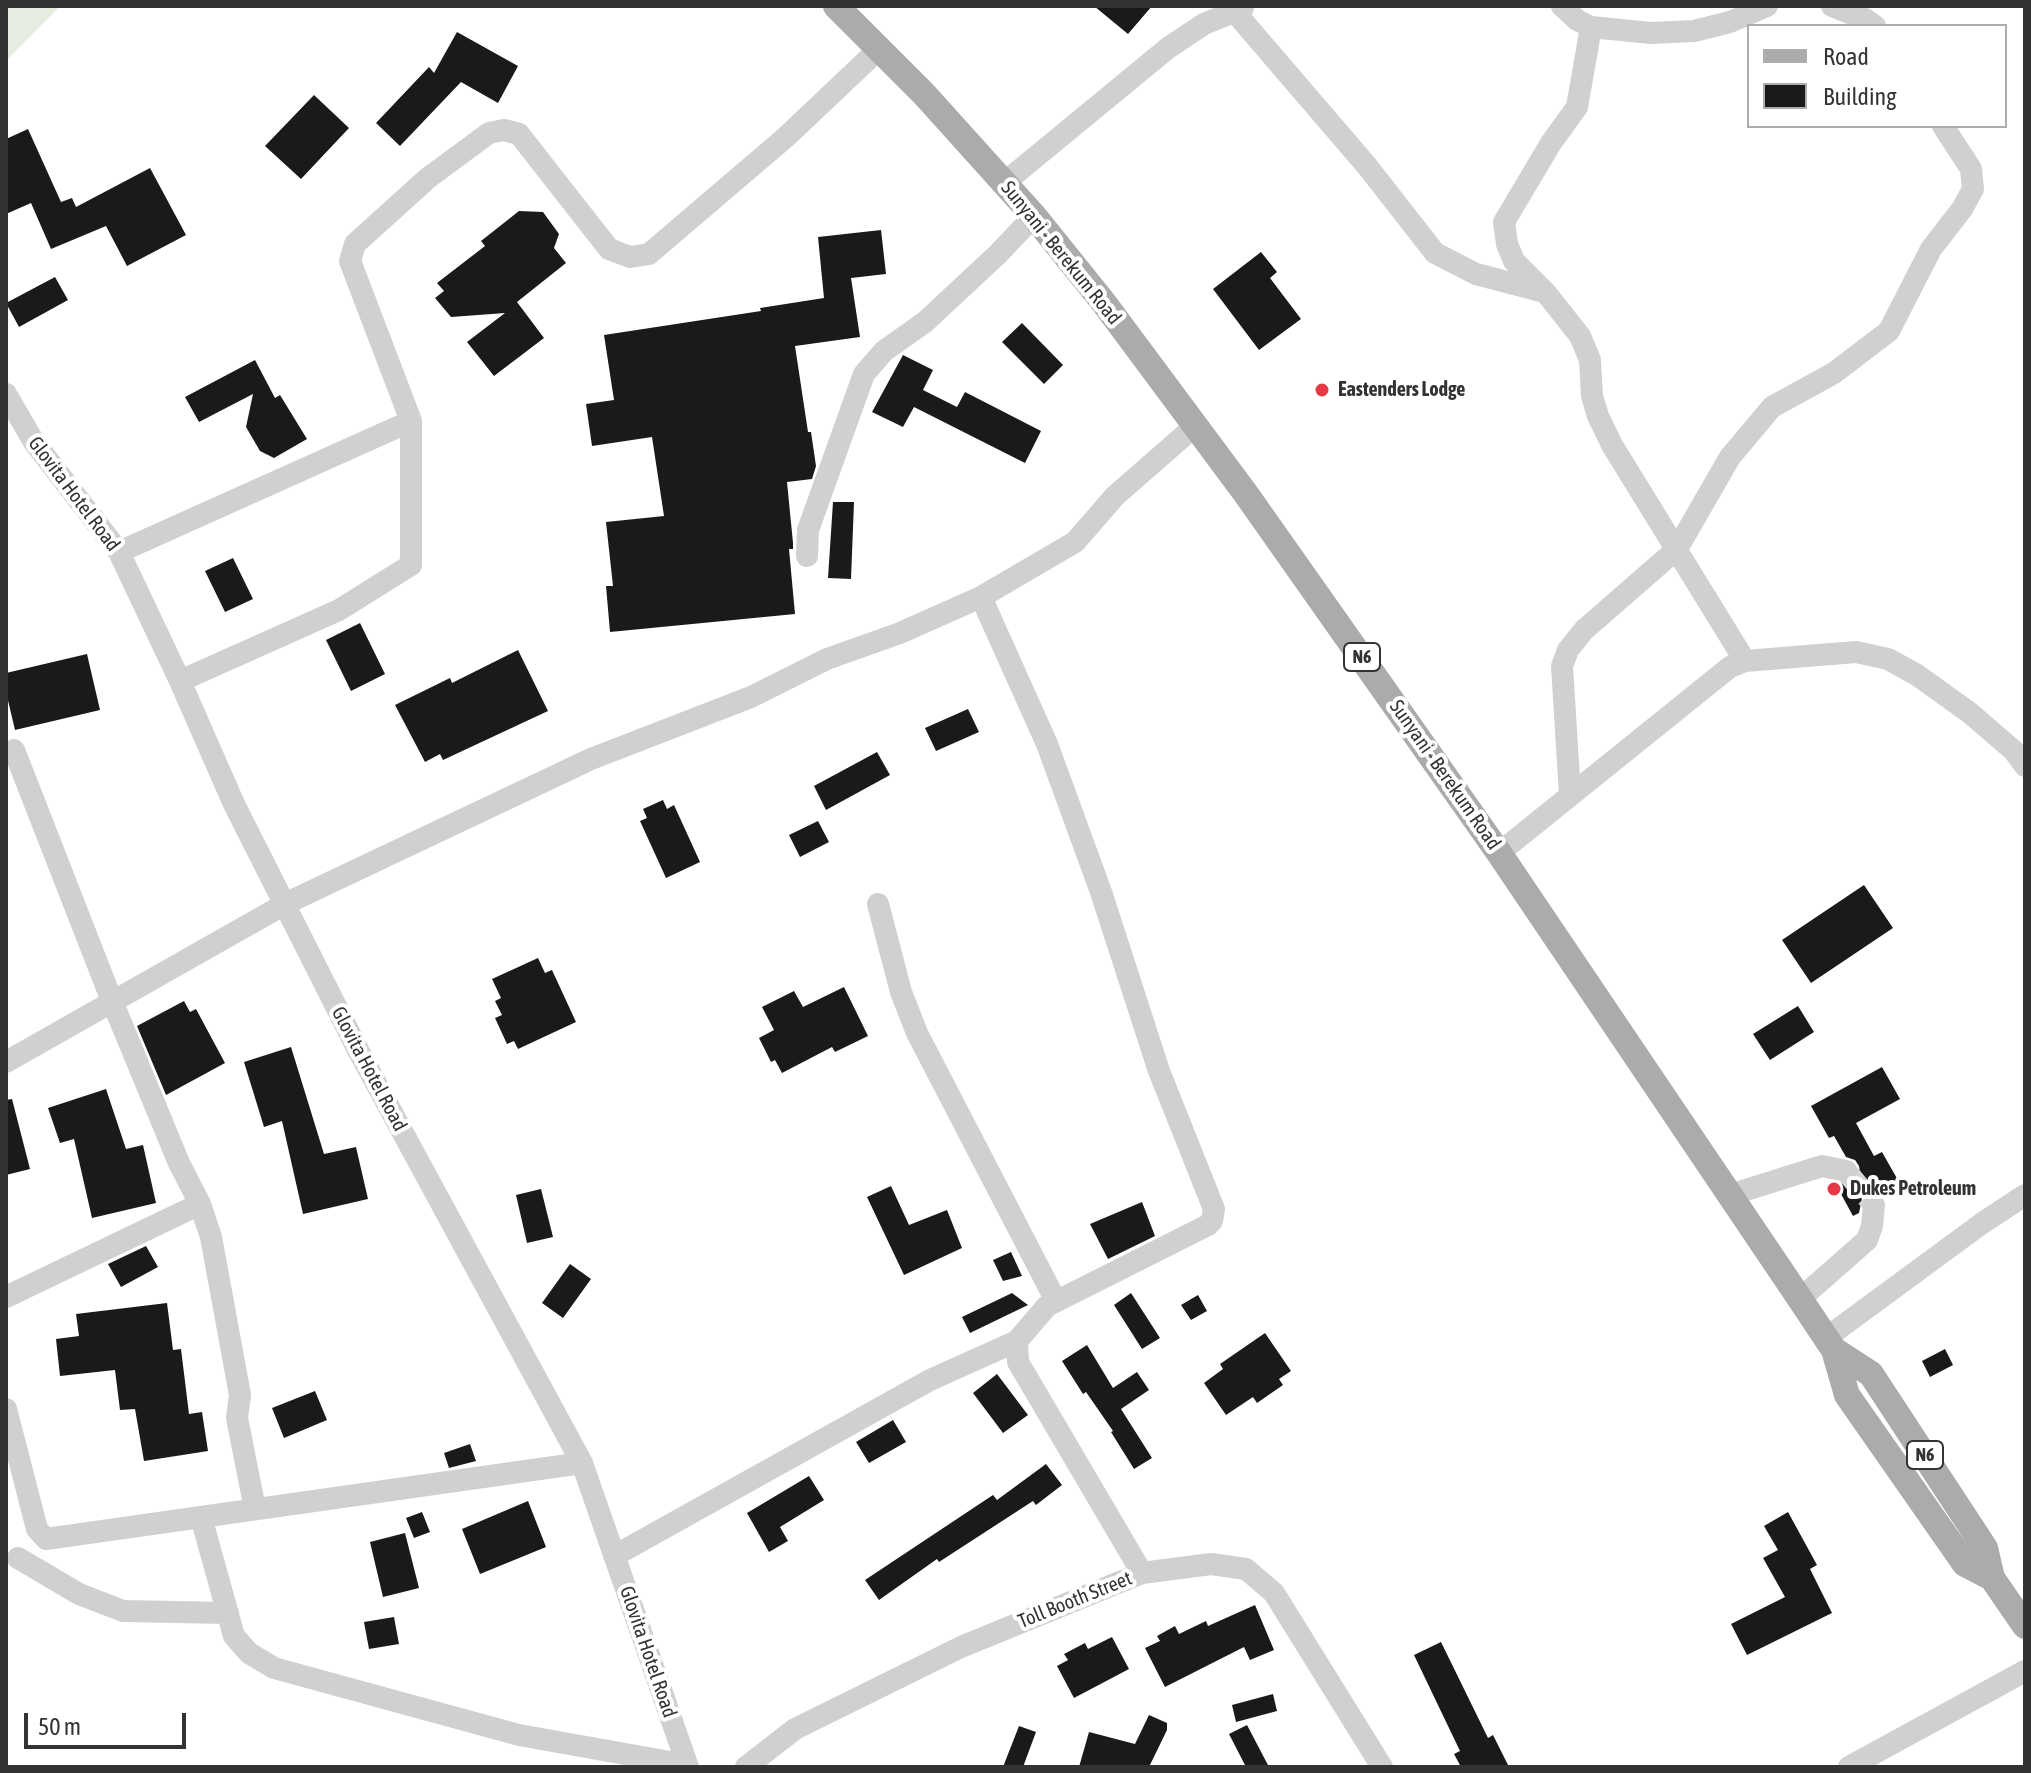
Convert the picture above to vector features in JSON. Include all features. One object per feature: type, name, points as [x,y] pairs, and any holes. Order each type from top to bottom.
[{"type":"main road","name":"Sunyani - Berekum Road","points":[[836,6],[880,48],[1034,216],[1104,303],[1195,426],[1411,725],[1830,1344],[1871,1374],[1985,1548],[1992,1578],[2025,1626]]},
{"type":"street","points":[[1562,6],[1577,20],[1591,27],[1651,33],[1694,31],[1730,22],[1767,6]]},
{"type":"street","points":[[1832,6],[1872,24]]},
{"type":"street","points":[[1004,183],[1168,48],[1204,24],[1236,8],[1435,253],[1476,274],[1546,293]]},
{"type":"street","points":[[1591,27],[1577,107],[1551,143],[1504,222],[1507,244],[1514,261],[1546,293],[1580,336],[1590,360],[1592,396],[1612,445],[1745,661]]},
{"type":"street","points":[[180,681],[339,610],[411,565],[411,421],[350,261],[355,244],[428,178],[489,133],[504,130],[519,134],[609,249],[630,257],[649,254],[786,137],[880,48]]},
{"type":"street","points":[[1570,795],[1562,666],[1568,650],[1584,630],[1677,549],[1730,457],[1772,407],[1834,373],[1889,331],[1931,249],[1962,209],[1973,189],[1971,169],[1944,128]]},
{"type":"street","points":[[807,556],[808,530],[864,374],[884,351],[925,322],[1034,216]]},
{"type":"street","name":"Glovita Hotel Road","points":[[6,394],[34,442],[119,552],[234,804],[366,1063],[582,1463],[688,1766]]},
{"type":"street","points":[[119,552],[411,421]]},
{"type":"street","points":[[6,1062],[285,904],[591,759],[751,697],[827,659],[900,633],[981,597],[1075,542],[1115,496],[1195,426]]},
{"type":"street","points":[[614,1556],[930,1380],[1017,1341],[1047,1306],[1212,1221],[1214,1209],[1159,1071],[1101,892],[1047,744],[981,597]]},
{"type":"street","points":[[1499,853],[1730,667],[1745,661],[1856,652],[1888,659],[1917,675],[1970,713],[2014,751],[2025,766]]},
{"type":"street","points":[[14,750],[112,1001],[179,1163],[200,1204],[211,1237],[240,1395],[237,1418],[255,1509]]},
{"type":"street","points":[[878,904],[901,992],[917,1033],[1056,1301]]},
{"type":"street","points":[[1730,1195],[1822,1166],[1846,1171]]},
{"type":"street","points":[[1830,1344],[1981,1224],[2025,1195]]},
{"type":"street","points":[[6,1297],[200,1204]]},
{"type":"street","points":[[1800,1299],[1867,1240],[1874,1205]]},
{"type":"street","points":[[1017,1341],[1018,1362],[1142,1573]]},
{"type":"street","points":[[6,1409],[37,1529],[46,1539]]},
{"type":"street","points":[[12,1559],[46,1539],[582,1463]]},
{"type":"street","points":[[201,1517],[234,1636],[249,1653],[274,1668],[519,1735],[688,1766]]},
{"type":"street","points":[[12,1559],[79,1594],[123,1611],[228,1613]]},
{"type":"street","name":"Toll Booth Street","points":[[746,1767],[795,1729],[961,1647],[1142,1573],[1211,1564],[1246,1569],[1274,1593],[1382,1767]]},
{"type":"street","points":[[1849,1767],[2025,1671]]},
{"type":"shaded area","points":[[6,6],[60,6],[6,61]]},
{"type":"building","points":[[1094,6],[1152,6],[1128,34]]},
{"type":"building","points":[[457,32],[518,66],[498,103],[461,82],[400,146],[376,123],[429,67],[434,73]]},
{"type":"building","points":[[314,95],[349,128],[301,179],[265,146]]},
{"type":"building","points":[[28,129],[61,202],[72,198],[76,207],[150,168],[186,235],[127,266],[106,226],[51,249],[31,203],[6,214],[6,139]]},
{"type":"building","points":[[519,211],[543,212],[559,234],[554,248],[566,263],[517,302],[544,338],[494,376],[467,342],[505,313],[451,317],[435,298],[444,291],[437,283],[485,246],[481,241]]},
{"type":"building","points":[[881,230],[886,274],[851,278],[860,337],[795,346],[816,466],[812,479],[787,482],[795,614],[610,632],[606,586],[613,586],[606,522],[664,516],[652,437],[592,446],[586,404],[614,400],[604,335],[824,298],[818,237]]},
{"type":"building","points":[[1261,252],[1277,272],[1270,278],[1301,319],[1259,350],[1213,289]]},
{"type":"building","points":[[55,277],[68,300],[19,327],[6,303]]},
{"type":"building","points":[[1022,323],[1063,365],[1044,384],[1002,342]]},
{"type":"building","points":[[903,355],[933,370],[923,390],[957,407],[965,392],[1041,431],[1025,463],[914,407],[903,427],[872,412]]},
{"type":"building","points":[[255,360],[275,398],[280,395],[307,439],[274,458],[260,451],[246,427],[253,394],[199,422],[185,397]]},
{"type":"building","points":[[833,502],[854,502],[851,579],[828,578]]},
{"type":"building","points":[[233,558],[253,599],[225,612],[205,571]]},
{"type":"building","points":[[360,623],[385,674],[351,691],[326,640]]},
{"type":"building","points":[[518,650],[548,711],[443,760],[440,754],[425,762],[395,705],[450,678],[452,683]]},
{"type":"building","points":[[87,654],[100,710],[15,730],[6,692],[6,673]]},
{"type":"building","points":[[968,709],[979,732],[936,751],[925,728]]},
{"type":"building","points":[[877,752],[890,775],[826,810],[814,786]]},
{"type":"building","points":[[663,800],[667,809],[674,805],[700,862],[666,878],[640,821],[647,818],[643,809]]},
{"type":"building","points":[[818,821],[829,842],[800,857],[789,835]]},
{"type":"building","points":[[1864,885],[1893,928],[1811,983],[1782,940]]},
{"type":"building","points":[[538,958],[545,973],[552,970],[576,1022],[518,1049],[514,1041],[507,1044],[495,1018],[502,1015],[495,1001],[501,998],[492,979]]},
{"type":"building","points":[[844,987],[868,1036],[835,1052],[832,1047],[782,1073],[775,1060],[771,1062],[759,1038],[774,1030],[762,1007],[794,991],[803,1007]]},
{"type":"building","points":[[184,1001],[190,1012],[196,1009],[225,1063],[166,1095],[137,1026]]},
{"type":"building","points":[[1798,1006],[1814,1032],[1770,1060],[1753,1034]]},
{"type":"building","points":[[291,1047],[324,1154],[356,1147],[368,1199],[303,1214],[282,1121],[264,1127],[244,1062]]},
{"type":"building","points":[[1882,1067],[1900,1099],[1856,1123],[1874,1156],[1882,1152],[1903,1189],[1886,1198],[1876,1191],[1868,1193],[1862,1198],[1859,1213],[1853,1216],[1835,1183],[1850,1184],[1856,1181],[1859,1166],[1855,1160],[1846,1157],[1834,1136],[1829,1138],[1811,1106]]},
{"type":"building","points":[[106,1089],[126,1149],[143,1145],[156,1203],[92,1218],[74,1139],[60,1143],[48,1108]]},
{"type":"building","points":[[12,1099],[30,1169],[6,1175],[6,1100]]},
{"type":"building","points":[[891,1186],[909,1225],[947,1210],[962,1248],[904,1275],[867,1197]]},
{"type":"building","points":[[541,1189],[553,1237],[527,1243],[516,1195]]},
{"type":"building","points":[[1142,1202],[1155,1236],[1108,1259],[1090,1224]]},
{"type":"building","points":[[146,1246],[158,1267],[121,1287],[108,1264]]},
{"type":"building","points":[[1011,1252],[1022,1276],[1003,1281],[993,1260]]},
{"type":"building","points":[[570,1264],[591,1279],[563,1318],[542,1303]]},
{"type":"building","points":[[1012,1293],[1028,1305],[970,1333],[962,1317]]},
{"type":"building","points":[[1131,1293],[1160,1338],[1142,1349],[1114,1305]]},
{"type":"building","points":[[1198,1295],[1207,1311],[1191,1320],[1181,1305]]},
{"type":"building","points":[[167,1303],[173,1350],[181,1349],[189,1414],[202,1412],[208,1451],[144,1461],[135,1409],[120,1410],[115,1370],[60,1376],[56,1339],[79,1336],[76,1314]]},
{"type":"building","points":[[1265,1333],[1291,1371],[1279,1379],[1283,1385],[1257,1403],[1253,1397],[1226,1415],[1204,1383],[1223,1369],[1220,1364]]},
{"type":"building","points":[[1087,1345],[1113,1388],[1137,1372],[1149,1390],[1121,1409],[1152,1458],[1134,1469],[1113,1431],[1086,1392],[1083,1394],[1062,1361]]},
{"type":"building","points":[[1945,1349],[1953,1365],[1930,1377],[1922,1361]]},
{"type":"building","points":[[997,1374],[1028,1415],[1003,1433],[973,1393]]},
{"type":"building","points":[[315,1391],[327,1420],[284,1438],[272,1408]]},
{"type":"building","points":[[893,1420],[906,1442],[869,1463],[856,1442]]},
{"type":"building","points":[[470,1444],[476,1461],[449,1468],[444,1453]]},
{"type":"building","points":[[1046,1464],[1062,1485],[1036,1505],[1033,1501],[939,1562],[937,1559],[879,1600],[865,1580],[993,1495],[997,1500]]},
{"type":"building","points":[[809,1476],[824,1500],[780,1527],[788,1541],[769,1552],[747,1513]]},
{"type":"building","points":[[528,1501],[546,1547],[480,1574],[462,1529]]},
{"type":"building","points":[[422,1512],[430,1532],[414,1538],[406,1518]]},
{"type":"building","points":[[1788,1512],[1817,1565],[1810,1569],[1832,1613],[1747,1655],[1731,1624],[1785,1597],[1763,1558],[1778,1550],[1764,1526]]},
{"type":"building","points":[[405,1533],[419,1588],[383,1597],[370,1542]]},
{"type":"building","points":[[1255,1605],[1274,1650],[1250,1660],[1244,1647],[1165,1687],[1145,1648],[1160,1641],[1157,1636],[1175,1626],[1179,1634],[1206,1621],[1208,1626]]},
{"type":"building","points":[[394,1617],[399,1644],[369,1649],[364,1622]]},
{"type":"building","points":[[1112,1637],[1129,1669],[1074,1698],[1057,1666],[1068,1660],[1064,1654],[1085,1643],[1088,1649]]},
{"type":"building","points":[[1441,1642],[1488,1738],[1493,1735],[1509,1767],[1461,1767],[1454,1754],[1460,1751],[1414,1655]]},
{"type":"building","points":[[1273,1694],[1277,1711],[1236,1722],[1232,1705]]},
{"type":"building","points":[[1149,1715],[1167,1723],[1167,1730],[1149,1767],[1079,1767],[1089,1732],[1135,1744]]},
{"type":"building","points":[[1247,1725],[1269,1767],[1246,1767],[1229,1734]]},
{"type":"building","points":[[1019,1726],[1036,1732],[1023,1767],[1003,1767]]},
{"type":"tunnel","points":[[1846,1171],[1874,1205]]},
{"type":"place","name":"Eastenders Lodge","points":[[1322,390]]},
{"type":"place","name":"Dukes Petroleum","points":[[1834,1189]]}]
